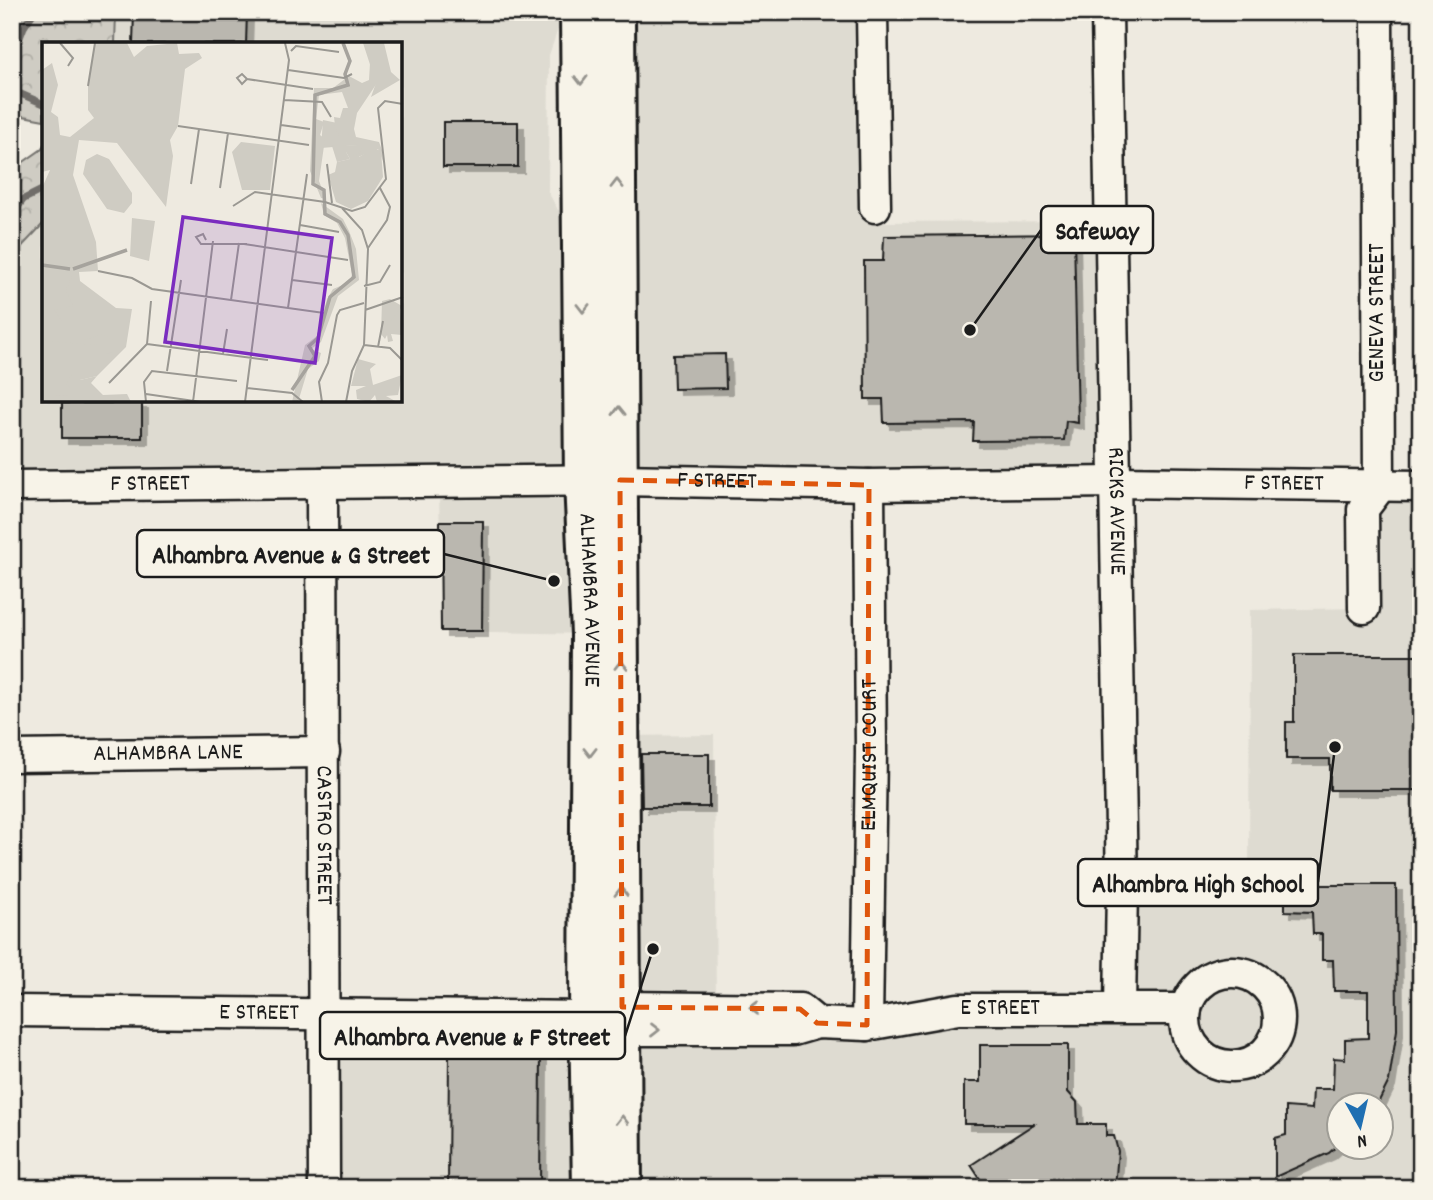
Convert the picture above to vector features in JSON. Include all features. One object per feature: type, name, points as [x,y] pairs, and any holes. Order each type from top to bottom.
[{"type":"main road","name":"ALHAMBRA AVENUE","points":[[580,12],[602,481],[611,1018],[622,1188]]},
{"type":"main road","name":"ALHAMBRA AVENUE","points":[[602,481],[615,12]]},
{"type":"main road","name":"ALHAMBRA AVENUE","points":[[592,1188],[611,1018]]},
{"type":"street","points":[[872,12],[875,207]]},
{"type":"street","name":"RICKS AVENUE","points":[[1107,12],[1108,221],[1116,482],[1122,888],[1119,933],[1120,1008]]},
{"type":"street","name":"GENEVA STREET","points":[[1364,608],[1363,509],[1378,488],[1377,12]]},
{"type":"street","name":"F STREET","points":[[12,486],[602,481],[869,485],[1116,482],[1378,488],[1421,486]]},
{"type":"street","name":"CASTRO STREET","points":[[322,483],[324,1188]]},
{"type":"street","name":"ELMQUIST COURT","points":[[867,1025],[871,752],[869,485]]},
{"type":"street","name":"ALHAMBRA LANE","points":[[12,756],[324,752]]},
{"type":"street","name":"E STREET","points":[[12,1011],[694,1018],[800,1009],[817,1023],[867,1025],[958,1009],[1186,1009]]},
{"type":"highlighted area","points":[[620,480],[869,485],[867,1025],[817,1023],[800,1009],[622,1007]]},
{"type":"shaded area","points":[[116,12],[559,12],[559,26],[549,55],[548,192],[558,210],[583,210],[591,634],[441,631],[439,481],[12,486],[12,257],[42,225],[42,402],[402,402],[402,42],[115,42]]},
{"type":"shaded area","points":[[615,12],[872,12],[875,222],[1108,221],[1116,482],[620,480]]},
{"type":"shaded area","points":[[1421,486],[1421,1188],[622,1188],[622,1030],[1120,1008],[1122,888],[1249,884],[1250,610],[1364,608],[1363,509]]},
{"type":"shaded area","points":[[714,735],[716,1007],[622,1007],[621,736]]},
{"type":"shaded area","points":[[323,1014],[589,1017],[592,1188],[324,1188]]},
{"type":"green space","points":[[12,12],[116,12],[115,42],[42,42],[42,120],[12,114]]},
{"type":"green space","points":[[42,149],[42,225],[12,257],[12,170]]},
{"type":"building","points":[[134,12],[247,12],[246,42],[133,42]]},
{"type":"building","points":[[443,122],[518,122],[518,167],[443,167]]},
{"type":"building","points":[[1074,234],[1078,423],[1066,421],[1064,440],[973,441],[974,422],[884,423],[883,399],[865,399],[864,261],[883,261],[884,236]]},
{"type":"building","points":[[725,354],[726,388],[674,389],[673,355]]},
{"type":"building","points":[[62,403],[142,403],[142,438],[62,438]]},
{"type":"building","points":[[440,521],[483,521],[482,631],[441,631]]},
{"type":"building","points":[[1294,655],[1421,655],[1421,790],[1330,790],[1330,759],[1286,759],[1286,722],[1294,722]]},
{"type":"building","points":[[641,754],[709,754],[709,807],[642,807]]},
{"type":"building","points":[[1285,881],[1313,882],[1312,885],[1396,885],[1397,1030],[1389,1081],[1384,1092],[1324,1092],[1324,1155],[1275,1177],[1275,1138],[1286,1135],[1286,1107],[1312,1109],[1313,1089],[1333,1089],[1334,1058],[1345,1059],[1345,1039],[1368,1038],[1368,991],[1334,991],[1333,960],[1322,960],[1322,934],[1313,934],[1312,912],[1285,911]]},
{"type":"building","points":[[980,1045],[1068,1045],[1068,1092],[1077,1102],[1078,1124],[1106,1124],[1106,1136],[1114,1136],[1118,1151],[1115,1188],[986,1188],[971,1165],[1034,1124],[964,1124],[964,1082],[980,1082]]},
{"type":"building","points":[[449,1052],[541,1052],[540,1188],[448,1188]]},
{"type":"waterway","points":[[12,58],[24,27],[34,12]]},
{"type":"waterway","points":[[12,86],[14,91],[42,103]]},
{"type":"waterway","points":[[12,215],[24,199],[42,190]]},
{"type":"place","name":"Safeway","points":[[970,330]]},
{"type":"place","name":"Alhambra Avenue & G Street","points":[[554,581]]},
{"type":"place","name":"Alhambra High School","points":[[1335,747]]},
{"type":"place","name":"Alhambra Avenue & F Street","points":[[653,949]]}]
